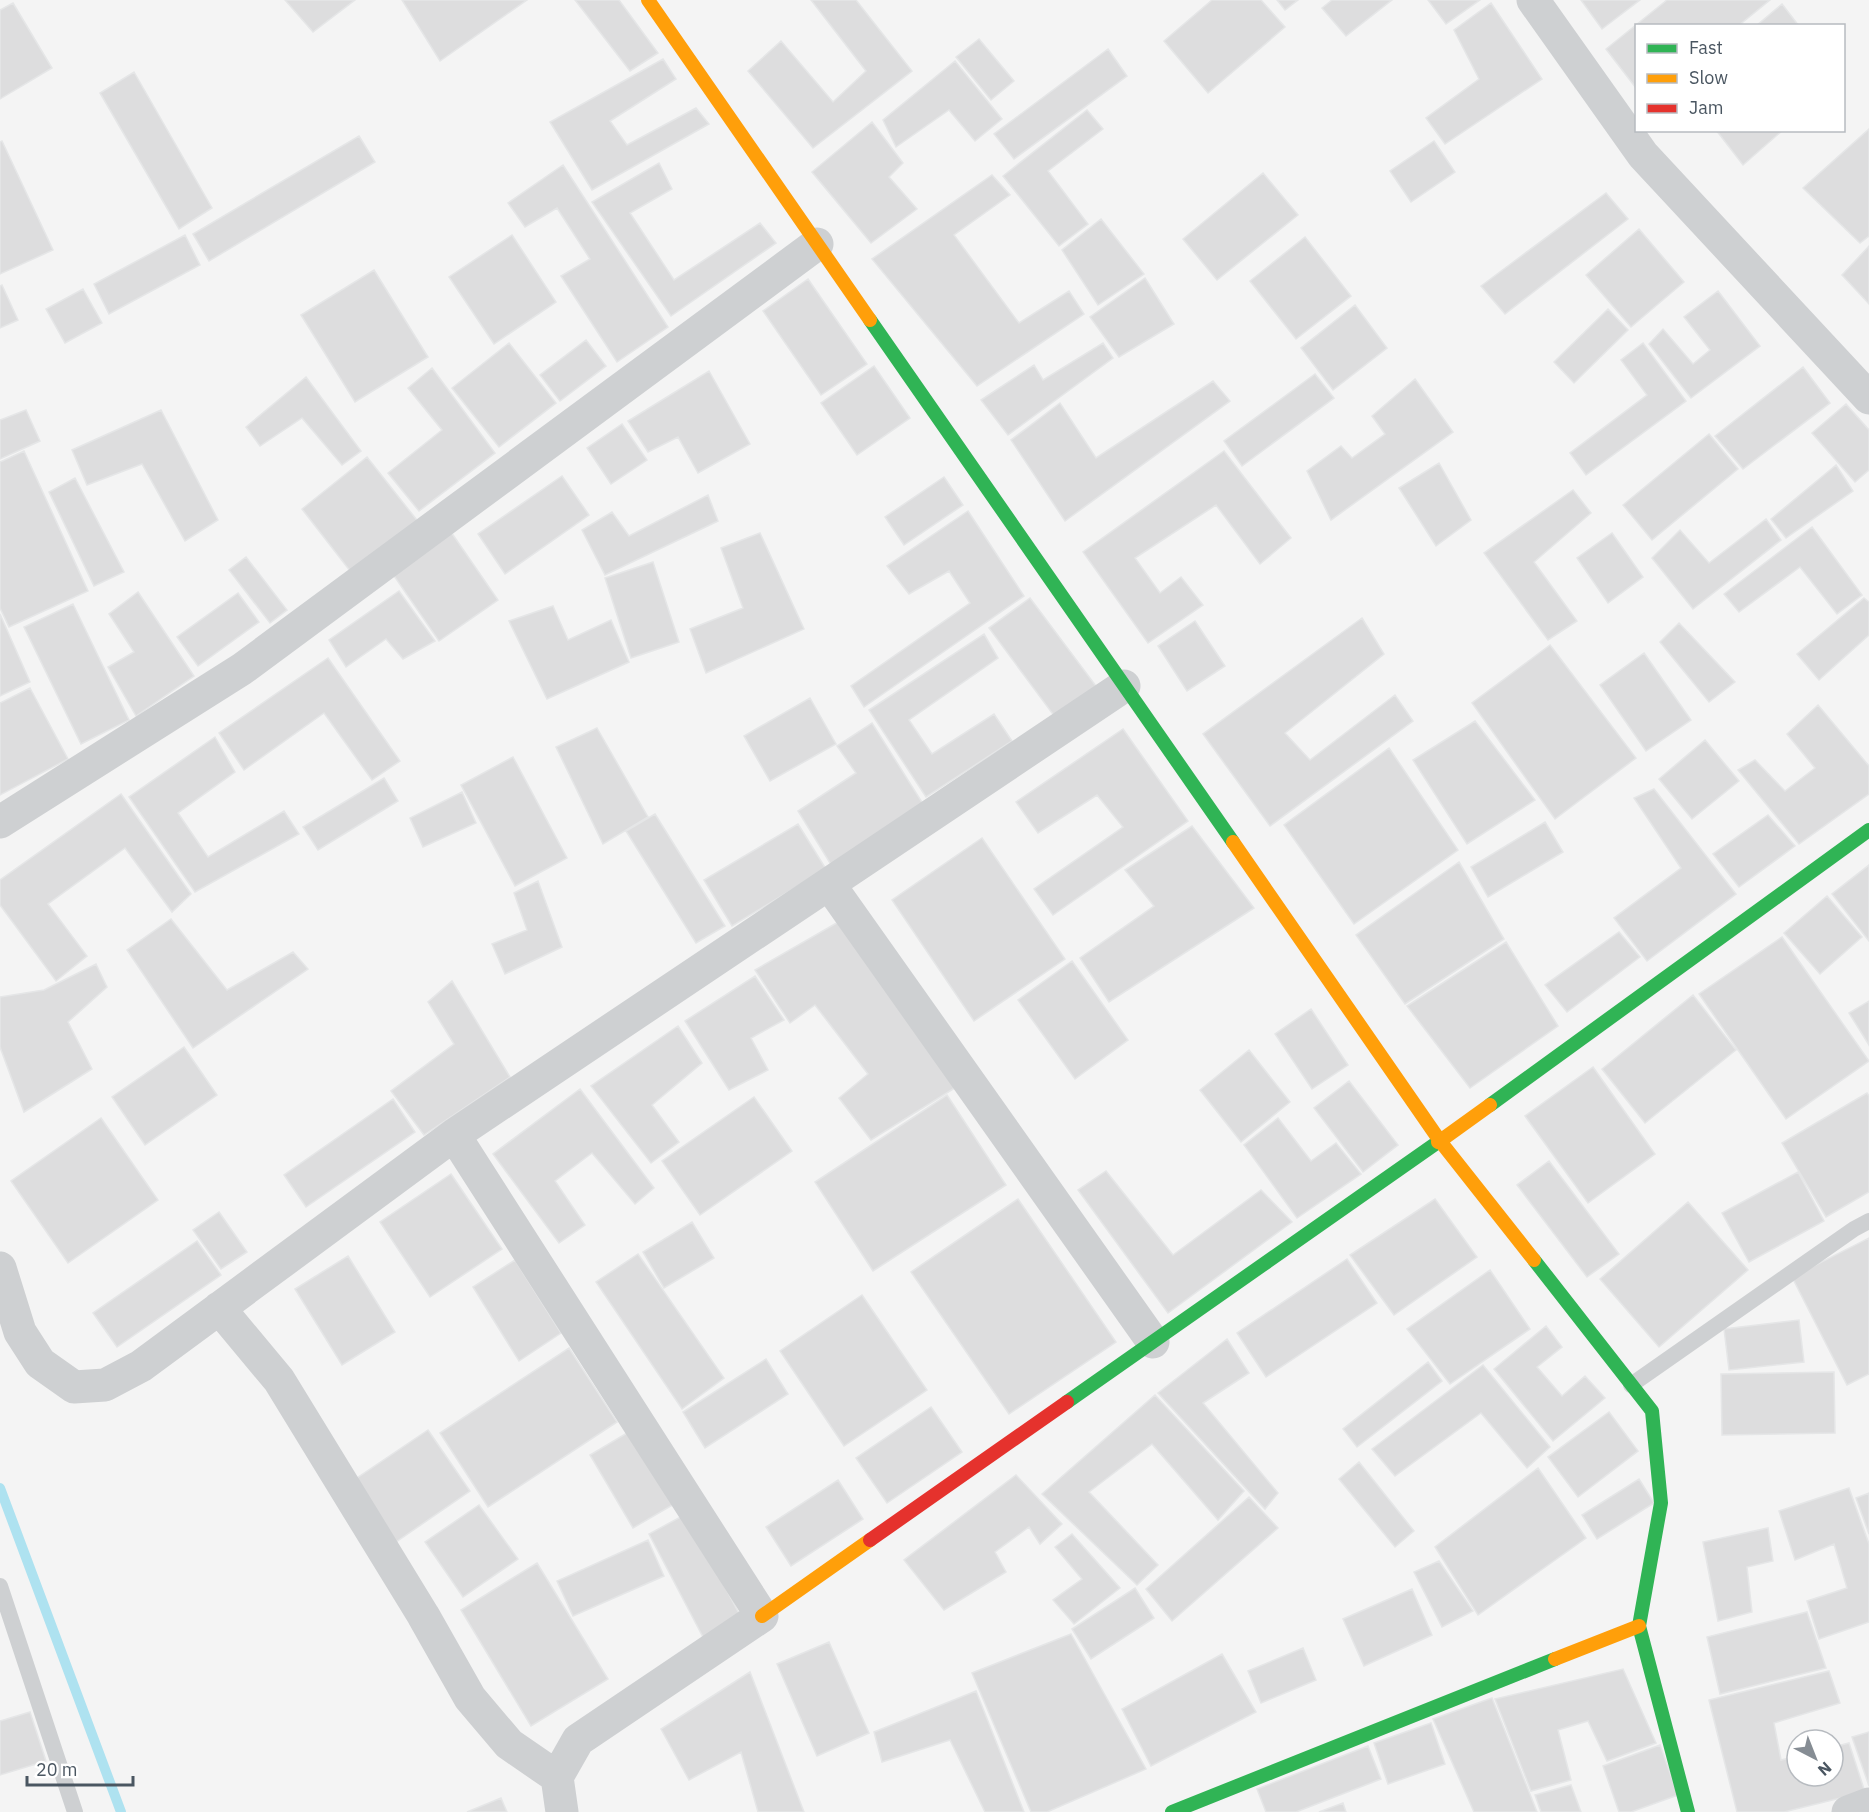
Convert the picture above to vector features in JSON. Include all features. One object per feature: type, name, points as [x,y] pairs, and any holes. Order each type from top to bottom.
[{"type":"street","points":[[648,0],[1440,1141],[1652,1412],[1662,1503],[1639,1626],[1688,1812]]},
{"type":"street","points":[[1533,0],[1643,155],[1869,398]]},
{"type":"street","points":[[0,822],[242,669],[817,244]]},
{"type":"street","points":[[0,1268],[10,1335],[40,1363],[74,1387],[105,1385],[141,1366],[454,1135],[1124,686]]},
{"type":"street","points":[[562,1812],[557,1777],[579,1740],[762,1616],[1440,1141],[1869,830]]},
{"type":"street","points":[[829,884],[1153,1342]]},
{"type":"street","points":[[454,1135],[762,1616]]},
{"type":"street","points":[[219,1308],[279,1380],[417,1605],[470,1698],[509,1744],[557,1777]]},
{"type":"street","points":[[1172,1812],[1639,1626]]},
{"type":"street","points":[[1848,1812],[1869,1804]]},
{"type":"lane","points":[[1631,1384],[1854,1229],[1869,1221]]},
{"type":"lane","points":[[0,1586],[75,1812]]},
{"type":"building","points":[[285,0],[355,0],[313,32]]},
{"type":"building","points":[[402,0],[527,0],[440,61]]},
{"type":"building","points":[[575,0],[619,0],[658,53],[630,71]]},
{"type":"building","points":[[811,0],[856,0],[912,71],[813,148],[748,71],[781,41],[833,102],[866,71]]},
{"type":"building","points":[[1212,0],[1261,0],[1285,27],[1208,93],[1164,41]]},
{"type":"building","points":[[1277,0],[1298,0],[1285,10]]},
{"type":"building","points":[[1332,0],[1392,0],[1346,36],[1322,8]]},
{"type":"building","points":[[1428,0],[1480,0],[1446,24]]},
{"type":"building","points":[[1581,0],[1640,0],[1602,29]]},
{"type":"building","points":[[1667,0],[1770,0],[1740,24],[1637,24]]},
{"type":"building","points":[[13,3],[52,68],[0,99],[0,10]]},
{"type":"building","points":[[1491,3],[1542,79],[1445,144],[1426,118],[1479,79],[1454,30]]},
{"type":"building","points":[[1782,4],[1797,24],[1758,24]]},
{"type":"building","points":[[1635,26],[1635,87],[1606,49]]},
{"type":"building","points":[[979,39],[1014,81],[991,100],[956,57]]},
{"type":"building","points":[[1108,49],[1127,76],[1014,159],[994,134]]},
{"type":"building","points":[[663,59],[676,79],[610,121],[627,145],[696,108],[709,124],[592,190],[550,122]]},
{"type":"building","points":[[955,61],[1002,119],[975,141],[949,110],[896,147],[883,120]]},
{"type":"building","points":[[134,72],[212,208],[179,229],[100,93]]},
{"type":"building","points":[[1087,110],[1103,129],[1048,171],[1088,224],[1059,246],[1003,176]]},
{"type":"building","points":[[872,122],[903,163],[889,177],[917,209],[871,243],[812,172]]},
{"type":"building","points":[[1869,129],[1869,236],[1860,243],[1803,188]]},
{"type":"building","points":[[1718,132],[1781,132],[1743,165]]},
{"type":"building","points":[[359,136],[375,162],[209,261],[193,234]]},
{"type":"building","points":[[2,141],[53,250],[0,274],[0,142]]},
{"type":"building","points":[[1434,141],[1455,172],[1411,202],[1390,171]]},
{"type":"building","points":[[659,163],[672,189],[630,213],[674,280],[760,223],[776,243],[671,316],[592,202]]},
{"type":"building","points":[[563,165],[668,327],[617,362],[561,276],[590,259],[557,208],[525,227],[508,203]]},
{"type":"building","points":[[1263,173],[1298,215],[1217,280],[1183,239]]},
{"type":"building","points":[[992,175],[1010,195],[954,235],[1019,323],[1069,291],[1084,314],[977,386],[872,259]]},
{"type":"building","points":[[1606,193],[1628,219],[1505,314],[1481,286]]},
{"type":"building","points":[[1101,219],[1144,274],[1098,305],[1062,250]]},
{"type":"building","points":[[1639,229],[1684,282],[1631,327],[1586,275]]},
{"type":"building","points":[[185,235],[200,265],[109,314],[94,284]]},
{"type":"building","points":[[512,235],[556,302],[494,344],[449,277]]},
{"type":"building","points":[[1305,237],[1351,296],[1296,339],[1250,281]]},
{"type":"building","points":[[1869,246],[1869,304],[1842,275]]},
{"type":"building","points":[[374,270],[428,357],[355,402],[301,315]]},
{"type":"building","points":[[1145,278],[1174,324],[1119,357],[1090,317]]},
{"type":"building","points":[[808,279],[867,364],[821,395],[763,311]]},
{"type":"building","points":[[2,285],[18,320],[0,328],[0,286]]},
{"type":"building","points":[[83,289],[102,323],[65,343],[46,309]]},
{"type":"building","points":[[1718,291],[1760,346],[1691,398],[1649,344],[1663,329],[1693,364],[1710,350],[1684,317]]},
{"type":"building","points":[[1355,305],[1387,348],[1333,390],[1301,348]]},
{"type":"building","points":[[1608,309],[1628,330],[1574,383],[1554,362]]},
{"type":"building","points":[[586,340],[606,366],[560,401],[540,375]]},
{"type":"building","points":[[509,343],[556,403],[499,447],[452,388]]},
{"type":"building","points":[[1103,343],[1113,358],[1008,435],[981,400],[1034,365],[1043,380]]},
{"type":"building","points":[[1643,343],[1686,401],[1586,475],[1570,453],[1647,395],[1621,360]]},
{"type":"building","points":[[874,366],[910,418],[857,455],[821,403]]},
{"type":"building","points":[[1803,367],[1830,403],[1743,469],[1715,436]]},
{"type":"building","points":[[432,368],[495,453],[419,511],[388,473],[442,430],[408,388]]},
{"type":"building","points":[[709,371],[750,444],[698,473],[678,437],[648,452],[628,421]]},
{"type":"building","points":[[1315,374],[1334,398],[1242,466],[1224,441]]},
{"type":"building","points":[[306,377],[361,451],[342,465],[302,418],[260,446],[246,427]]},
{"type":"building","points":[[1415,379],[1453,432],[1331,520],[1307,471],[1341,446],[1352,458],[1385,434],[1372,416]]},
{"type":"building","points":[[1213,381],[1230,401],[1065,521],[1011,440],[1060,403],[1096,458]]},
{"type":"building","points":[[1846,404],[1869,430],[1869,470],[1855,482],[1812,433]]},
{"type":"building","points":[[26,410],[40,441],[0,459],[0,420]]},
{"type":"building","points":[[161,410],[218,520],[185,541],[142,464],[87,485],[72,450]]},
{"type":"building","points":[[622,424],[647,460],[611,484],[587,448]]},
{"type":"building","points":[[1709,434],[1738,469],[1652,540],[1623,505]]},
{"type":"building","points":[[24,451],[88,591],[9,627],[0,608],[0,462]]},
{"type":"building","points":[[1224,451],[1291,538],[1260,564],[1216,505],[1135,558],[1160,593],[1181,577],[1203,605],[1148,643],[1083,552]]},
{"type":"building","points":[[367,457],[420,524],[354,576],[302,509]]},
{"type":"building","points":[[1439,463],[1471,520],[1436,546],[1399,488]]},
{"type":"building","points":[[1836,465],[1853,491],[1786,538],[1771,519]]},
{"type":"building","points":[[562,476],[589,515],[505,574],[478,534]]},
{"type":"building","points":[[944,477],[963,505],[904,545],[885,517]]},
{"type":"building","points":[[75,478],[124,572],[94,586],[49,492]]},
{"type":"building","points":[[1573,490],[1591,513],[1534,562],[1577,621],[1548,640],[1484,553]]},
{"type":"building","points":[[708,495],[718,521],[605,575],[582,530],[612,512],[629,536]]},
{"type":"building","points":[[968,511],[1024,596],[864,707],[851,686],[970,603],[949,571],[909,594],[887,566]]},
{"type":"building","points":[[1766,519],[1781,540],[1693,609],[1652,558],[1680,530],[1709,563]]},
{"type":"building","points":[[1812,527],[1862,595],[1837,614],[1800,567],[1739,612],[1724,594]]},
{"type":"building","points":[[451,532],[498,600],[439,641],[392,573]]},
{"type":"building","points":[[760,533],[804,629],[706,673],[690,629],[743,608],[721,548]]},
{"type":"building","points":[[1612,533],[1643,577],[1608,603],[1577,558]]},
{"type":"building","points":[[246,557],[287,610],[270,623],[229,570]]},
{"type":"building","points":[[653,562],[679,642],[631,658],[605,578]]},
{"type":"building","points":[[399,591],[435,641],[403,659],[386,639],[346,667],[329,640]]},
{"type":"building","points":[[138,592],[194,676],[136,716],[108,667],[134,652],[109,614]]},
{"type":"building","points":[[238,593],[259,622],[198,666],[177,637]]},
{"type":"building","points":[[1030,598],[1096,686],[1055,717],[989,628]]},
{"type":"building","points":[[1864,598],[1869,602],[1869,635],[1819,680],[1797,654]]},
{"type":"building","points":[[73,604],[129,720],[81,744],[24,627]]},
{"type":"building","points":[[553,606],[568,640],[611,620],[629,662],[547,699],[509,621]]},
{"type":"building","points":[[0,614],[30,682],[0,696]]},
{"type":"building","points":[[1362,618],[1384,654],[1285,733],[1310,760],[1395,695],[1413,721],[1270,826],[1203,734]]},
{"type":"building","points":[[1195,621],[1225,666],[1187,691],[1158,646]]},
{"type":"building","points":[[1679,623],[1735,682],[1709,702],[1660,642]]},
{"type":"building","points":[[984,634],[998,658],[909,720],[932,754],[994,714],[1012,741],[926,797],[869,710]]},
{"type":"building","points":[[1550,645],[1636,758],[1555,819],[1472,703]]},
{"type":"building","points":[[1644,653],[1691,720],[1646,751],[1600,685]]},
{"type":"building","points":[[328,658],[400,761],[372,780],[324,713],[244,770],[219,733]]},
{"type":"building","points":[[30,688],[68,759],[0,795],[0,703]]},
{"type":"building","points":[[810,698],[836,744],[770,781],[744,736]]},
{"type":"building","points":[[1818,705],[1869,766],[1869,794],[1799,844],[1738,770],[1755,760],[1785,791],[1815,768],[1787,734]]},
{"type":"building","points":[[1475,721],[1535,800],[1467,844],[1413,760]]},
{"type":"building","points":[[872,723],[925,807],[833,868],[798,811],[856,773],[837,746]]},
{"type":"building","points":[[597,728],[648,817],[603,844],[556,747]]},
{"type":"building","points":[[1123,729],[1188,821],[1053,915],[1034,889],[1123,827],[1097,795],[1038,833],[1016,802]]},
{"type":"building","points":[[215,737],[235,772],[178,813],[208,857],[284,811],[299,834],[195,892],[129,797]]},
{"type":"building","points":[[1705,740],[1739,781],[1692,819],[1659,779]]},
{"type":"building","points":[[1389,748],[1458,850],[1354,924],[1284,825]]},
{"type":"building","points":[[513,757],[567,858],[515,886],[461,785]]},
{"type":"building","points":[[384,778],[398,801],[318,850],[303,827]]},
{"type":"building","points":[[1654,789],[1736,894],[1647,961],[1614,918],[1681,868],[1634,798]]},
{"type":"building","points":[[462,792],[476,823],[423,847],[410,818]]},
{"type":"building","points":[[121,794],[191,894],[172,912],[125,848],[48,904],[87,956],[56,981],[0,905],[0,880]]},
{"type":"building","points":[[655,814],[725,926],[696,943],[626,831]]},
{"type":"building","points":[[1768,815],[1795,846],[1739,887],[1713,854]]},
{"type":"building","points":[[1545,822],[1563,852],[1488,897],[1471,867]]},
{"type":"building","points":[[798,824],[826,869],[732,926],[704,880]]},
{"type":"building","points":[[1192,826],[1254,908],[1109,1002],[1080,958],[1154,906],[1125,870]]},
{"type":"building","points":[[982,838],[1065,959],[974,1021],[892,900]]},
{"type":"building","points":[[1459,862],[1504,939],[1405,1004],[1356,935]]},
{"type":"building","points":[[1869,865],[1869,941],[1832,894]]},
{"type":"building","points":[[538,881],[562,947],[505,974],[492,944],[527,930],[514,893]]},
{"type":"building","points":[[1827,896],[1862,937],[1820,974],[1784,933]]},
{"type":"building","points":[[171,919],[227,990],[293,952],[308,969],[193,1048],[127,950]]},
{"type":"building","points":[[840,921],[958,1086],[871,1140],[839,1098],[868,1074],[815,1005],[790,1023],[755,970]]},
{"type":"building","points":[[1619,932],[1640,957],[1567,1012],[1545,985]]},
{"type":"building","points":[[1782,937],[1869,1061],[1786,1119],[1699,994]]},
{"type":"building","points":[[1506,942],[1558,1026],[1470,1088],[1407,1006]]},
{"type":"building","points":[[1072,961],[1128,1040],[1075,1079],[1018,1000]]},
{"type":"building","points":[[96,964],[107,987],[68,1022],[92,1069],[24,1112],[0,1047],[0,997],[44,990]]},
{"type":"building","points":[[755,976],[784,1020],[751,1038],[768,1070],[729,1090],[685,1021]]},
{"type":"building","points":[[452,981],[510,1077],[424,1135],[391,1091],[454,1044],[428,1002]]},
{"type":"building","points":[[1693,995],[1736,1050],[1645,1123],[1602,1069]]},
{"type":"building","points":[[1869,1001],[1869,1045],[1849,1013]]},
{"type":"building","points":[[1311,1009],[1348,1065],[1312,1089],[1275,1034]]},
{"type":"building","points":[[678,1026],[702,1063],[652,1105],[679,1142],[651,1163],[591,1086]]},
{"type":"building","points":[[184,1047],[217,1095],[145,1145],[112,1097]]},
{"type":"building","points":[[1249,1050],[1290,1102],[1241,1142],[1200,1090]]},
{"type":"building","points":[[1593,1067],[1655,1154],[1588,1203],[1525,1116]]},
{"type":"building","points":[[1349,1081],[1398,1145],[1363,1172],[1314,1108]]},
{"type":"building","points":[[580,1089],[654,1188],[635,1204],[592,1153],[555,1181],[585,1225],[559,1243],[493,1154]]},
{"type":"building","points":[[1867,1093],[1869,1096],[1869,1192],[1826,1217],[1782,1143]]},
{"type":"building","points":[[947,1095],[1006,1185],[873,1271],[815,1182]]},
{"type":"building","points":[[754,1097],[792,1151],[700,1215],[662,1161]]},
{"type":"building","points":[[393,1099],[415,1132],[306,1207],[284,1175]]},
{"type":"building","points":[[101,1118],[158,1200],[68,1263],[11,1181]]},
{"type":"building","points":[[1278,1118],[1311,1161],[1336,1143],[1361,1174],[1297,1218],[1244,1145]]},
{"type":"building","points":[[1549,1161],[1619,1254],[1587,1277],[1517,1185]]},
{"type":"building","points":[[1106,1171],[1173,1255],[1261,1190],[1292,1222],[1168,1313],[1078,1190]]},
{"type":"building","points":[[1798,1172],[1824,1221],[1749,1262],[1722,1213]]},
{"type":"building","points":[[451,1174],[502,1249],[430,1297],[380,1222]]},
{"type":"building","points":[[1018,1199],[1116,1342],[1009,1414],[911,1272]]},
{"type":"building","points":[[1435,1199],[1477,1257],[1394,1315],[1350,1255]]},
{"type":"building","points":[[1688,1202],[1748,1270],[1659,1347],[1600,1279]]},
{"type":"building","points":[[219,1212],[247,1252],[221,1269],[193,1230]]},
{"type":"building","points":[[692,1222],[714,1258],[664,1288],[643,1252]]},
{"type":"building","points":[[1869,1238],[1869,1374],[1847,1385],[1792,1277]]},
{"type":"building","points":[[197,1241],[221,1275],[117,1347],[93,1313]]},
{"type":"building","points":[[638,1254],[724,1378],[682,1409],[596,1282]]},
{"type":"building","points":[[348,1256],[395,1332],[342,1365],[295,1289]]},
{"type":"building","points":[[1347,1259],[1377,1303],[1266,1377],[1237,1333]]},
{"type":"building","points":[[515,1260],[561,1333],[519,1361],[473,1287]]},
{"type":"building","points":[[1490,1270],[1530,1329],[1450,1384],[1407,1329]]},
{"type":"building","points":[[862,1295],[927,1390],[844,1446],[780,1351]]},
{"type":"building","points":[[1799,1320],[1804,1362],[1729,1370],[1724,1329]]},
{"type":"building","points":[[1546,1326],[1562,1347],[1537,1367],[1562,1396],[1585,1376],[1605,1398],[1553,1441],[1494,1369]]},
{"type":"building","points":[[1227,1339],[1249,1373],[1203,1403],[1278,1493],[1265,1509],[1158,1393]]},
{"type":"building","points":[[569,1348],[617,1422],[488,1507],[440,1433]]},
{"type":"building","points":[[766,1359],[788,1394],[705,1448],[683,1412]]},
{"type":"building","points":[[1428,1362],[1442,1381],[1357,1447],[1343,1429]]},
{"type":"building","points":[[1483,1365],[1550,1447],[1527,1468],[1481,1413],[1395,1476],[1372,1449]]},
{"type":"building","points":[[1834,1372],[1835,1433],[1722,1435],[1721,1374]]},
{"type":"building","points":[[1155,1395],[1244,1491],[1218,1520],[1152,1444],[1089,1492],[1158,1565],[1137,1585],[1042,1494]]},
{"type":"building","points":[[931,1407],[962,1452],[887,1503],[856,1458]]},
{"type":"building","points":[[1609,1412],[1638,1451],[1578,1497],[1548,1457]]},
{"type":"building","points":[[428,1430],[470,1491],[396,1542],[354,1480]]},
{"type":"building","points":[[632,1430],[676,1503],[633,1528],[590,1455]]},
{"type":"building","points":[[1359,1462],[1414,1531],[1395,1547],[1339,1479]]},
{"type":"building","points":[[1538,1468],[1586,1538],[1478,1615],[1435,1547]]},
{"type":"building","points":[[1016,1475],[1062,1524],[1040,1544],[1029,1527],[995,1552],[1006,1572],[944,1610],[904,1560]]},
{"type":"building","points":[[1639,1479],[1654,1503],[1597,1539],[1582,1515]]},
{"type":"building","points":[[838,1480],[863,1519],[791,1566],[766,1527]]},
{"type":"building","points":[[1849,1488],[1869,1544],[1869,1622],[1819,1639],[1807,1601],[1847,1588],[1834,1544],[1795,1560],[1779,1511]]},
{"type":"building","points":[[1869,1493],[1869,1534],[1856,1498]]},
{"type":"building","points":[[1249,1497],[1278,1528],[1172,1621],[1146,1589]]},
{"type":"building","points":[[479,1505],[518,1559],[463,1597],[425,1542]]},
{"type":"building","points":[[686,1514],[742,1619],[704,1639],[649,1534]]},
{"type":"building","points":[[1768,1528],[1773,1561],[1747,1567],[1752,1612],[1718,1621],[1703,1542]]},
{"type":"building","points":[[1072,1534],[1120,1588],[1074,1624],[1053,1600],[1082,1579],[1055,1547]]},
{"type":"building","points":[[648,1540],[664,1576],[573,1616],[557,1581]]},
{"type":"building","points":[[1439,1561],[1473,1611],[1442,1627],[1414,1572]]},
{"type":"building","points":[[537,1563],[608,1679],[531,1726],[461,1610]]},
{"type":"building","points":[[1135,1588],[1154,1618],[1091,1659],[1072,1629]]},
{"type":"building","points":[[1412,1589],[1432,1635],[1364,1666],[1343,1619]]},
{"type":"building","points":[[1807,1612],[1826,1668],[1720,1694],[1707,1637]]},
{"type":"building","points":[[1071,1634],[1146,1769],[1047,1812],[1031,1812],[972,1673]]},
{"type":"building","points":[[829,1642],[869,1733],[817,1756],[777,1664]]},
{"type":"building","points":[[1303,1648],[1316,1680],[1261,1703],[1248,1671]]},
{"type":"building","points":[[1222,1654],[1256,1712],[1151,1766],[1122,1709]]},
{"type":"building","points":[[1623,1669],[1656,1743],[1607,1761],[1588,1721],[1558,1730],[1571,1780],[1531,1791],[1495,1699]]},
{"type":"building","points":[[1829,1671],[1840,1703],[1774,1723],[1781,1760],[1785,1759],[1785,1788],[1845,1788],[1845,1744],[1849,1743],[1865,1792],[1784,1812],[1737,1812],[1709,1700]]},
{"type":"building","points":[[750,1672],[804,1812],[758,1812],[741,1752],[689,1780],[661,1729]]},
{"type":"building","points":[[976,1691],[1024,1812],[985,1812],[950,1740],[882,1762],[874,1732]]},
{"type":"building","points":[[1492,1698],[1537,1812],[1474,1812],[1433,1719]]},
{"type":"building","points":[[30,1712],[46,1761],[0,1775],[0,1721]]},
{"type":"building","points":[[1431,1723],[1445,1764],[1388,1784],[1374,1743]]},
{"type":"building","points":[[1869,1732],[1869,1786],[1852,1737]]},
{"type":"building","points":[[1660,1745],[1678,1795],[1631,1812],[1619,1812],[1603,1766]]},
{"type":"building","points":[[1368,1746],[1381,1779],[1296,1812],[1266,1812],[1257,1789]]},
{"type":"building","points":[[1571,1785],[1581,1812],[1541,1812],[1535,1795]]},
{"type":"building","points":[[501,1798],[507,1812],[467,1812]]},
{"type":"building","points":[[1343,1803],[1346,1812],[1319,1812]]},
{"type":"waterway","points":[[0,1488],[121,1812]]},
{"type":"traffic: fast","points":[[870,320],[1233,842]]},
{"type":"traffic: fast","points":[[1490,1105],[1869,830]]},
{"type":"traffic: fast","points":[[1067,1402],[1438,1142]]},
{"type":"traffic: fast","points":[[1534,1260],[1652,1411],[1661,1503],[1639,1626],[1688,1812]]},
{"type":"traffic: fast","points":[[1172,1812],[1555,1659]]},
{"type":"traffic: slow","points":[[648,0],[870,320]]},
{"type":"traffic: slow","points":[[1233,842],[1440,1141],[1438,1142]]},
{"type":"traffic: slow","points":[[1490,1105],[1440,1141],[1534,1260]]},
{"type":"traffic: slow","points":[[762,1616],[870,1540]]},
{"type":"traffic: slow","points":[[1555,1659],[1639,1626]]},
{"type":"traffic: jam","points":[[870,1540],[1067,1402]]}]
